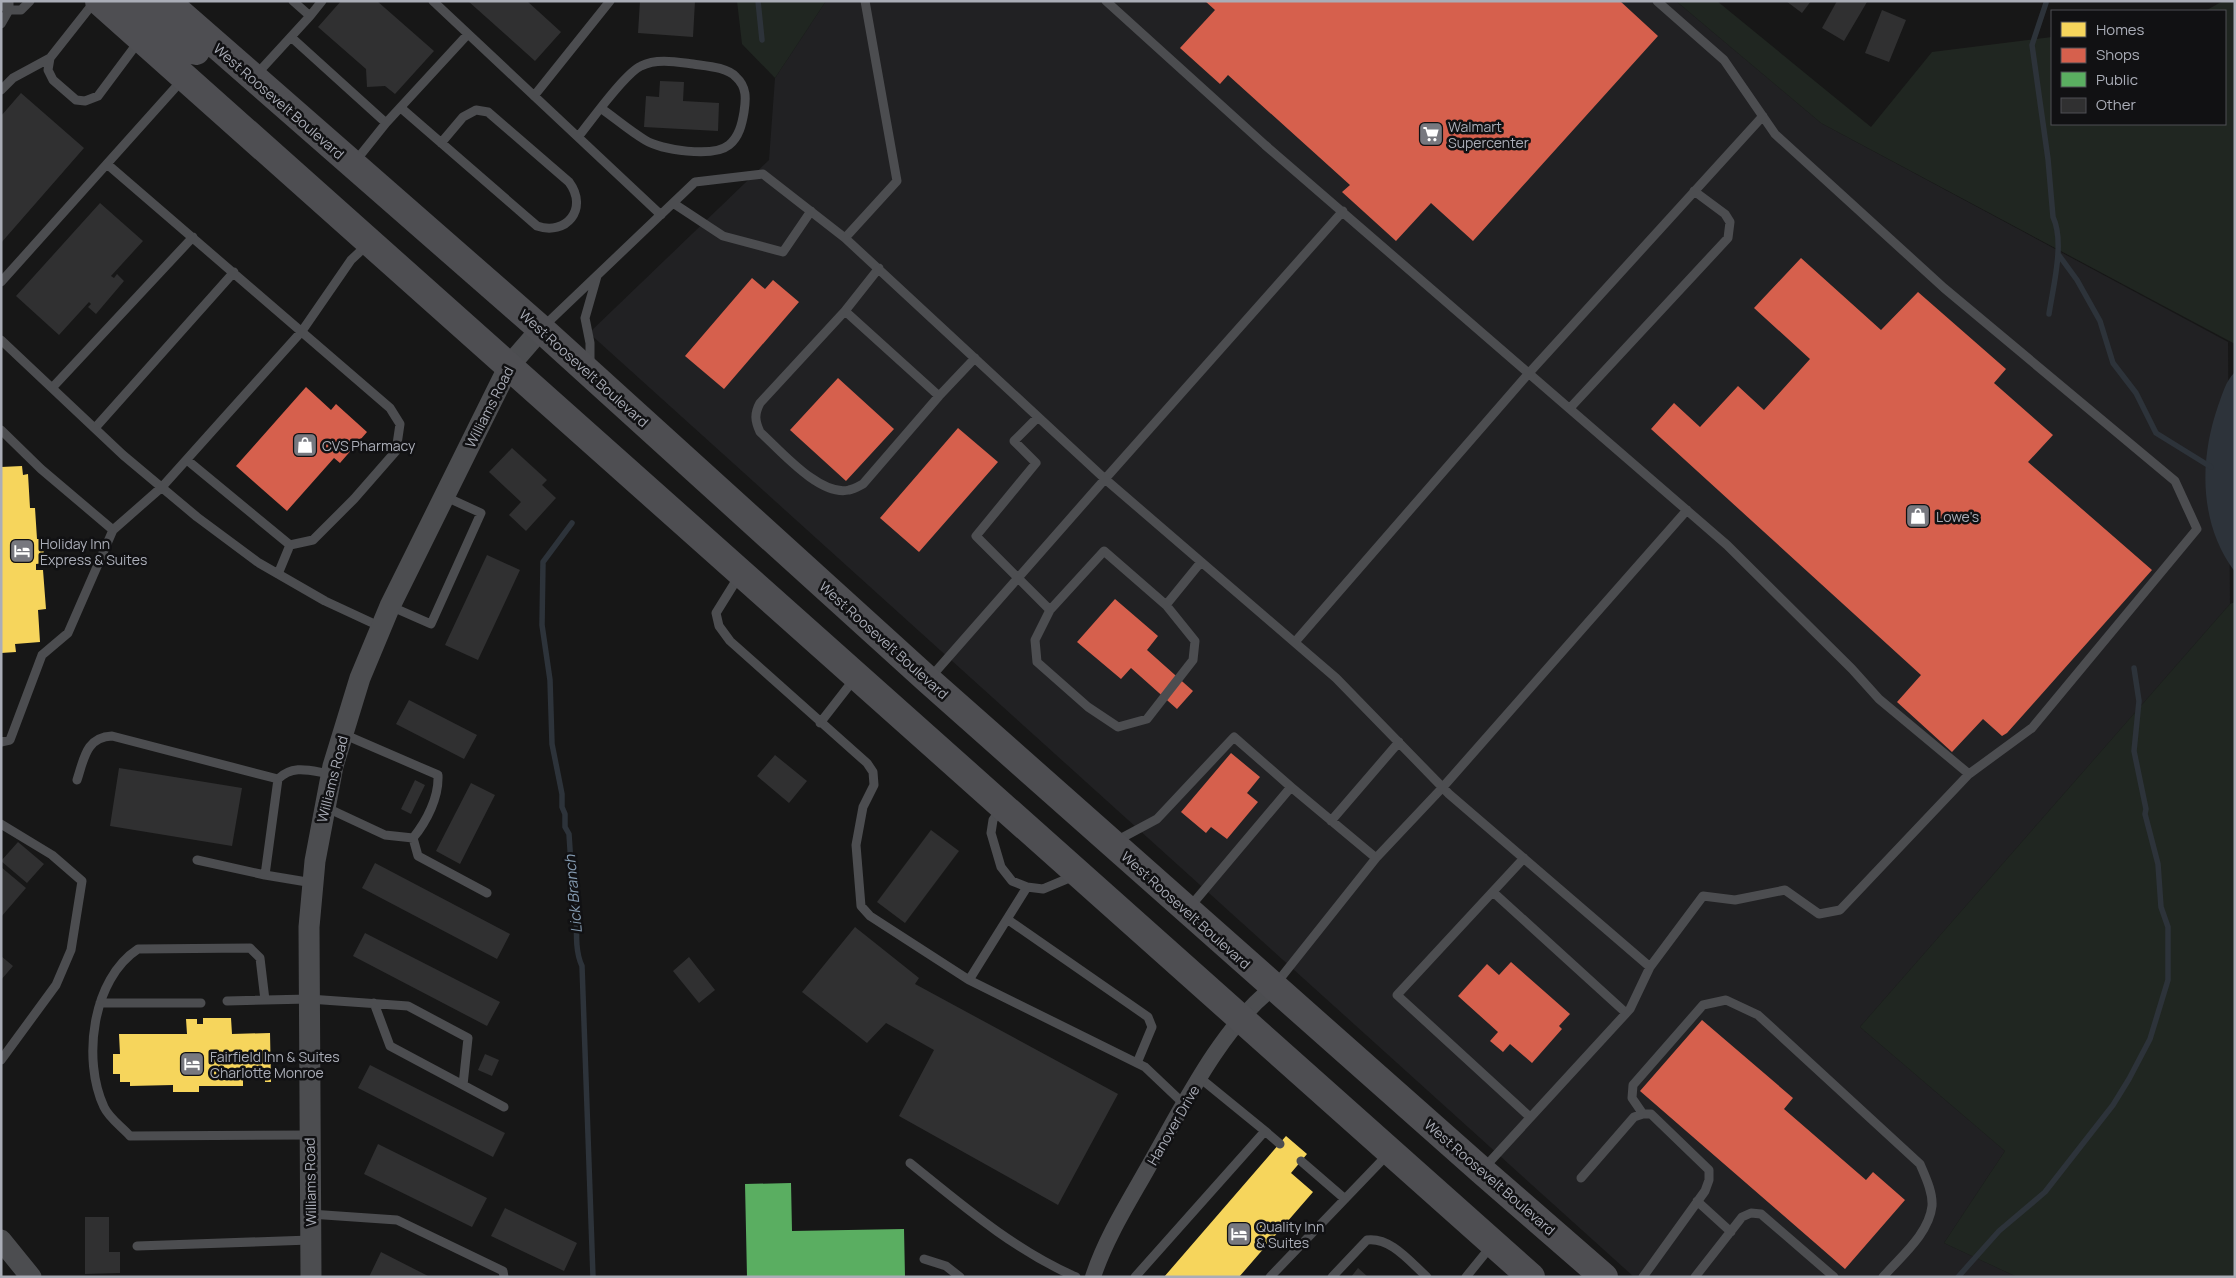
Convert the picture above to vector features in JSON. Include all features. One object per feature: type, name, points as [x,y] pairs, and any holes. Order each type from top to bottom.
[{"type":"highway","points":[[99,1],[1242,1017],[1531,1277]]},
{"type":"highway","points":[[134,1],[237,82],[296,116]]},
{"type":"highway","name":"West Roosevelt Boulevard","points":[[166,1],[541,329],[928,680],[1604,1277]]},
{"type":"street","name":"Williams Road","points":[[311,1277],[309,927],[324,806],[331,774],[360,678],[390,606],[508,366],[541,329]]},
{"type":"street","name":"Hanover Drive","points":[[1094,1277],[1109,1240],[1200,1078],[1242,1017],[1256,1001],[1274,987]]},
{"type":"street","points":[[1,1240],[31,1277]]},
{"type":"lane","points":[[1,4],[21,10],[30,1]]},
{"type":"lane","points":[[1,90],[13,78],[50,58],[95,1]]},
{"type":"lane","points":[[293,1],[310,16]]},
{"type":"lane","points":[[252,78],[291,38],[322,1]]},
{"type":"lane","points":[[433,1],[661,215]]},
{"type":"lane","points":[[534,96],[610,1]]},
{"type":"lane","points":[[845,238],[897,181],[865,1]]},
{"type":"lane","points":[[1106,1],[1343,212],[1734,551],[1852,669],[1879,699],[1969,774]]},
{"type":"lane","points":[[1481,1170],[1626,1013],[1650,967],[1703,896],[1734,900],[1785,890],[1819,914],[1840,910],[1969,774],[2032,728],[2197,530],[2175,481],[1944,288],[1776,134],[1724,60],[1657,1]]},
{"type":"lane","points":[[1,24],[9,6]]},
{"type":"lane","points":[[353,166],[386,123],[468,34]]},
{"type":"lane","points":[[291,38],[386,123]]},
{"type":"lane","points":[[50,58],[48,70],[53,80],[76,100],[85,101],[98,96],[141,39]]},
{"type":"lane","points":[[578,137],[630,75],[640,66],[655,62],[677,62],[715,68],[735,75],[744,86],[745,101],[738,135],[728,146],[715,152],[669,148],[646,141],[602,109]]},
{"type":"lane","points":[[1,282],[185,77]]},
{"type":"lane","points":[[401,108],[440,143],[536,226],[556,229],[568,221],[576,210],[578,200],[576,191],[569,182],[488,112],[476,110],[463,117],[440,143]]},
{"type":"lane","points":[[1295,642],[1529,373],[1763,116]]},
{"type":"lane","points":[[107,164],[302,330],[346,372],[390,408],[400,424],[396,451],[354,499],[313,540],[290,545]]},
{"type":"lane","points":[[541,329],[695,182],[763,174],[845,238],[879,268],[1105,478],[1336,678],[1443,787],[1650,967]]},
{"type":"lane","points":[[1570,408],[1728,238],[1730,222],[1725,214],[1694,191]]},
{"type":"lane","points":[[674,203],[723,236],[783,252],[811,212]]},
{"type":"lane","points":[[928,680],[1105,478],[1343,212]]},
{"type":"lane","points":[[52,388],[193,237]]},
{"type":"lane","points":[[1,742],[10,740],[42,655],[68,633],[113,530],[162,487],[187,460],[302,330],[351,260],[370,242]]},
{"type":"lane","points":[[879,268],[845,311],[760,403],[755,412],[760,432],[816,482],[831,489],[848,491],[863,484],[939,396],[975,358]]},
{"type":"lane","points":[[95,428],[234,272]]},
{"type":"lane","points":[[591,374],[590,343],[585,318],[596,276]]},
{"type":"lane","points":[[845,311],[939,396]]},
{"type":"lane","points":[[1,340],[95,428],[162,487],[220,534],[259,563],[278,574],[326,601],[381,627]]},
{"type":"lane","points":[[1038,417],[1014,441],[1036,464],[976,536],[1050,610]]},
{"type":"lane","points":[[1,430],[41,469],[113,530]]},
{"type":"lane","points":[[187,460],[290,545]]},
{"type":"lane","points":[[390,606],[431,624],[481,513],[444,496]]},
{"type":"lane","points":[[1274,987],[1376,858],[1443,787],[1687,510]]},
{"type":"lane","points":[[278,574],[290,545]]},
{"type":"lane","points":[[1104,551],[1166,605],[1195,641],[1193,660],[1147,719],[1118,727],[1088,707],[1037,662],[1035,640],[1050,610],[1104,551]]},
{"type":"lane","points":[[1166,605],[1201,562]]},
{"type":"lane","points":[[741,573],[716,613],[719,626],[730,641],[867,763],[873,772],[874,786],[863,808],[856,846],[861,906],[870,916],[969,980],[1145,1067],[1184,1104]]},
{"type":"lane","points":[[820,723],[857,676]]},
{"type":"lane","points":[[343,734],[438,775],[438,789],[421,828],[413,838]]},
{"type":"lane","points":[[77,780],[90,745],[101,737],[112,736],[278,779]]},
{"type":"lane","points":[[1111,843],[1157,819],[1234,737],[1376,858]]},
{"type":"lane","points":[[1331,821],[1399,742]]},
{"type":"lane","points":[[265,875],[278,779],[286,771],[303,770],[331,774]]},
{"type":"lane","points":[[1187,910],[1291,787]]},
{"type":"lane","points":[[324,806],[385,835],[413,838]]},
{"type":"lane","points":[[1003,806],[993,820],[991,833],[995,852],[1001,866],[1012,881],[1027,887],[1043,889],[1079,874]]},
{"type":"lane","points":[[1,824],[52,855],[82,881],[72,950],[56,985],[1,1060]]},
{"type":"lane","points":[[413,838],[418,856],[487,893]]},
{"type":"lane","points":[[1524,858],[1397,995],[1530,1117]]},
{"type":"lane","points":[[197,860],[313,883]]},
{"type":"lane","points":[[969,980],[1027,887]]},
{"type":"lane","points":[[1493,892],[1626,1013]]},
{"type":"lane","points":[[1007,919],[1148,1017],[1152,1027],[1137,1063]]},
{"type":"lane","points":[[265,1000],[260,958],[250,948],[138,948],[127,956],[104,991],[100,1002],[92,1035],[94,1079],[105,1109],[130,1136],[309,1136]]},
{"type":"lane","points":[[227,1001],[309,999],[408,1006],[468,1038],[463,1085]]},
{"type":"lane","points":[[1642,1114],[1632,1098],[1633,1085],[1703,1005],[1726,1000],[1758,1016],[1920,1164],[1929,1187],[1932,1205],[1930,1213],[1918,1238],[1883,1277]]},
{"type":"lane","points":[[100,1002],[201,1002]]},
{"type":"lane","points":[[374,1003],[390,1046],[504,1106]]},
{"type":"lane","points":[[1200,1078],[1280,1144]]},
{"type":"lane","points":[[1580,1178],[1634,1117],[1642,1114],[1651,1114],[1709,1170],[1709,1180],[1705,1191],[1643,1277]]},
{"type":"lane","points":[[1135,1277],[1265,1131]]},
{"type":"lane","points":[[1270,1277],[1390,1150]]},
{"type":"lane","points":[[1301,1161],[1345,1199]]},
{"type":"lane","points":[[910,1163],[991,1227],[1041,1259],[1076,1277]]},
{"type":"lane","points":[[1697,1201],[1731,1232]]},
{"type":"lane","points":[[1695,1277],[1742,1217],[1751,1213],[1761,1214],[1834,1277]]},
{"type":"lane","points":[[310,1214],[397,1220],[503,1271],[504,1277]]},
{"type":"lane","points":[[1332,1277],[1367,1240],[1378,1239],[1387,1242],[1427,1277]]},
{"type":"lane","points":[[137,1246],[311,1240]]},
{"type":"lane","points":[[1466,1277],[1494,1243]]},
{"type":"lane","points":[[924,1259],[946,1266],[960,1277]]},
{"type":"shaded area","points":[[737,1],[826,1],[775,78],[742,44]]},
{"type":"shaded area","points":[[826,1],[1676,1],[1821,123],[2228,342],[2230,604],[1860,1027],[2005,1151],[1944,1243],[2017,1277],[1634,1277],[589,333],[769,160],[775,78]]},
{"type":"shaded area","points":[[1676,1],[1717,1],[1871,127],[1932,52],[2051,37],[2051,125],[2226,125],[2226,10],[2207,10],[2223,1],[2235,1],[2235,344],[1821,123]]},
{"type":"shaded area","points":[[2235,372],[2235,572],[2214,534],[2206,492],[2206,470],[2208,448],[2218,406],[2227,384]]},
{"type":"shaded area","points":[[2235,602],[2235,1277],[2017,1277],[1944,1243],[2005,1151],[1860,1027],[2230,604]]},
{"type":"building: Homes","name":"Holiday Inn Express & Suites","points":[[22,466],[23,475],[28,474],[30,508],[35,508],[37,539],[43,539],[44,563],[36,564],[36,570],[43,570],[46,609],[38,610],[40,642],[15,644],[16,652],[1,653],[1,467]]},
{"type":"building: Homes","name":"Fairfield Inn & Suites Charlotte Monroe","points":[[203,1018],[231,1018],[232,1034],[270,1033],[271,1082],[265,1082],[265,1075],[243,1075],[243,1086],[199,1086],[199,1092],[173,1092],[173,1085],[130,1086],[130,1082],[120,1082],[120,1074],[113,1074],[113,1054],[120,1054],[119,1034],[187,1034],[186,1019],[197,1019],[197,1024],[203,1024]]},
{"type":"building: Homes","name":"Quality Inn & Suites","points":[[1286,1136],[1307,1154],[1291,1173],[1313,1192],[1239,1277],[1164,1277]]},
{"type":"building: Shops","name":"Walmart Supercenter","points":[[1205,1],[1620,1],[1658,36],[1473,241],[1431,203],[1396,241],[1342,192],[1350,185],[1228,75],[1220,84],[1180,48],[1215,10]]},
{"type":"building: Shops","name":"Lowe's","points":[[1801,258],[1881,330],[1918,292],[2006,369],[1994,383],[2053,435],[2028,462],[2152,570],[2007,733],[2002,736],[1983,719],[1952,752],[1897,702],[1921,675],[1651,429],[1674,403],[1700,427],[1738,386],[1764,410],[1810,359],[1754,308]]},
{"type":"building: Shops","points":[[752,278],[765,289],[773,280],[799,302],[724,389],[685,356]]},
{"type":"building: Shops","points":[[838,378],[894,429],[846,481],[790,430]]},
{"type":"building: Shops","name":"CVS Pharmacy","points":[[306,387],[331,410],[336,404],[367,432],[340,463],[334,458],[287,511],[236,466]]},
{"type":"building: Shops","points":[[958,428],[998,462],[919,552],[880,518]]},
{"type":"building: Shops","points":[[1115,599],[1158,636],[1147,650],[1193,691],[1177,709],[1131,668],[1121,679],[1077,642]]},
{"type":"building: Shops","points":[[1231,753],[1260,777],[1247,793],[1258,802],[1227,839],[1211,827],[1206,833],[1181,812]]},
{"type":"building: Shops","points":[[1511,962],[1570,1014],[1559,1026],[1562,1029],[1532,1063],[1510,1044],[1503,1052],[1490,1041],[1498,1032],[1458,996],[1487,964],[1499,975]]},
{"type":"building: Shops","points":[[1702,1020],[1793,1098],[1784,1109],[1866,1180],[1873,1172],[1905,1200],[1845,1269],[1640,1091]]},
{"type":"building: Public","points":[[791,1183],[792,1231],[904,1229],[905,1277],[747,1277],[745,1184]]},
{"type":"building: Other","points":[[341,1],[377,1],[434,51],[395,94],[385,86],[367,87],[366,69],[318,27]]},
{"type":"building: Other","points":[[468,1],[527,1],[561,32],[535,61]]},
{"type":"building: Other","points":[[640,1],[695,1],[693,37],[638,33]]},
{"type":"building: Other","points":[[1786,1],[1811,1],[1802,13]]},
{"type":"building: Other","points":[[1837,1],[1867,2],[1844,41],[1822,28]]},
{"type":"building: Other","points":[[1882,10],[1906,20],[1889,62],[1865,53]]},
{"type":"building: Other","points":[[660,81],[684,82],[683,101],[719,103],[718,131],[644,127],[646,96],[659,97]]},
{"type":"building: Other","points":[[21,93],[84,148],[1,243],[1,116]]},
{"type":"building: Other","points":[[100,203],[143,241],[111,276],[114,278],[117,274],[124,281],[96,314],[88,307],[91,304],[89,302],[59,335],[16,296]]},
{"type":"building: Other","points":[[512,448],[547,480],[542,485],[556,498],[526,531],[509,515],[521,502],[489,472]]},
{"type":"building: Other","points":[[487,555],[520,570],[478,660],[445,645]]},
{"type":"building: Other","points":[[409,700],[477,735],[464,759],[396,724]]},
{"type":"building: Other","points":[[775,755],[807,781],[789,803],[757,776]]},
{"type":"building: Other","points":[[119,768],[242,788],[232,846],[110,826]]},
{"type":"building: Other","points":[[415,780],[425,785],[411,814],[401,809]]},
{"type":"building: Other","points":[[471,783],[495,795],[460,864],[436,851]]},
{"type":"building: Other","points":[[931,830],[959,851],[905,923],[877,902]]},
{"type":"building: Other","points":[[18,842],[44,864],[27,883],[1,861]]},
{"type":"building: Other","points":[[375,863],[510,934],[497,959],[362,888]]},
{"type":"building: Other","points":[[1,867],[26,888],[1,917]]},
{"type":"building: Other","points":[[855,927],[919,978],[915,984],[1118,1094],[1058,1205],[899,1116],[934,1050],[886,1023],[867,1043],[802,992]]},
{"type":"building: Other","points":[[365,933],[500,1002],[487,1026],[353,956]]},
{"type":"building: Other","points":[[1,956],[13,966],[1,980]]},
{"type":"building: Other","points":[[689,957],[715,990],[699,1003],[673,971]]},
{"type":"building: Other","points":[[485,1054],[499,1060],[492,1076],[478,1070]]},
{"type":"building: Other","points":[[370,1065],[505,1133],[493,1157],[358,1088]]},
{"type":"building: Other","points":[[378,1144],[487,1198],[472,1227],[364,1174]]},
{"type":"building: Other","points":[[505,1208],[577,1243],[564,1271],[491,1236]]},
{"type":"building: Other","points":[[85,1217],[109,1217],[109,1252],[120,1252],[120,1273],[85,1274]]},
{"type":"building: Other","points":[[381,1252],[430,1277],[369,1277]]},
{"type":"building: Other","points":[[1358,1268],[1368,1277],[1351,1277]]},
{"type":"waterway","name":"Lick Branch","points":[[758,1],[762,40]]},
{"type":"waterway","points":[[2046,3],[2032,45],[2048,159],[2053,217],[2058,239],[2057,265],[2049,314]]},
{"type":"waterway","points":[[2058,254],[2077,280],[2100,321],[2113,363],[2136,393],[2156,433],[2211,467]]},
{"type":"waterway","name":"Lick Branch","points":[[572,523],[543,562],[542,625],[550,680],[552,744],[562,794],[565,827],[569,834],[572,880],[577,899],[577,945],[582,966],[593,1277]]},
{"type":"waterway","points":[[1958,1277],[1999,1231],[2045,1192],[2113,1105],[2150,1039],[2168,980],[2168,927],[2161,907],[2158,864],[2145,814],[2146,809],[2134,751],[2139,701],[2134,668]]},
{"type":"place","name":"Walmart Supercenter","points":[[1431,134]]},
{"type":"place","name":"CVS Pharmacy","points":[[305,445]]},
{"type":"place","name":"Lowe's","points":[[1918,516]]},
{"type":"place","name":"Holiday Inn Express & Suites","points":[[22,551]]},
{"type":"place","name":"Fairfield Inn & Suites Charlotte Monroe","points":[[192,1064]]},
{"type":"place","name":"Quality Inn & Suites","points":[[1239,1234]]}]
